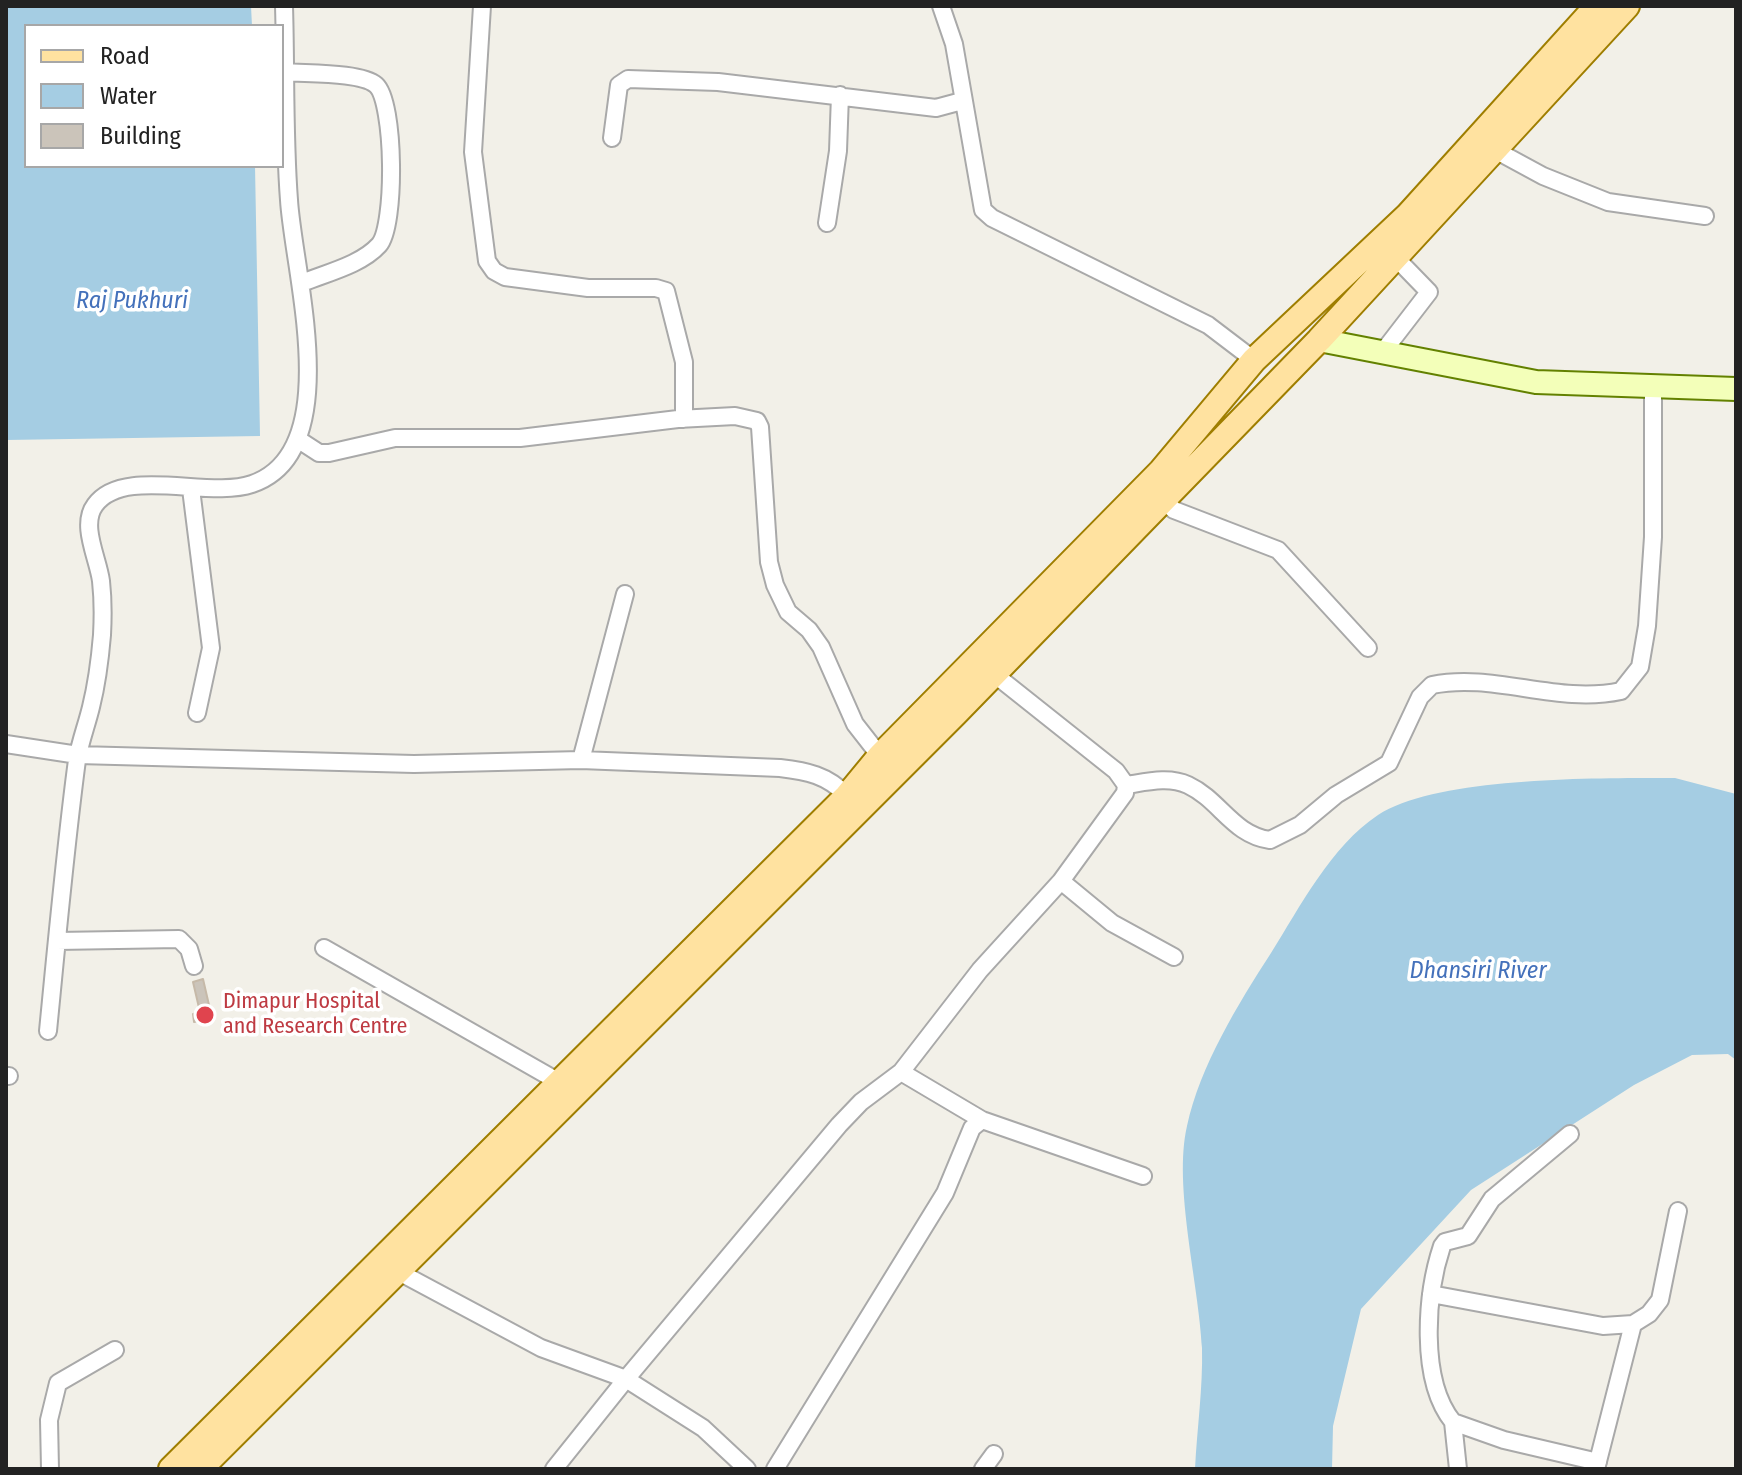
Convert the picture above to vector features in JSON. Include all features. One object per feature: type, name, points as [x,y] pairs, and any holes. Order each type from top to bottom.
[{"type":"main road","points":[[171,1469],[847,796],[880,756],[1161,471],[1254,360],[1408,215],[1597,6]]},
{"type":"main road","points":[[200,1469],[614,1058],[994,674],[1319,340],[1627,6]]},
{"type":"street","points":[[48,1031],[78,755],[92,704],[102,632],[101,578],[88,520],[95,504],[109,493],[133,485],[215,491],[267,479],[293,453],[299,440],[307,368],[307,310],[289,203],[284,6]]},
{"type":"street","points":[[482,6],[473,152],[487,261],[494,271],[505,277],[588,288],[656,288],[666,291],[684,362],[684,419]]},
{"type":"street","points":[[941,6],[949,21],[983,210],[992,218],[1208,325],[1254,360]]},
{"type":"street","points":[[285,72],[360,78],[374,83],[383,93],[388,110],[391,209],[388,232],[369,255],[302,283]]},
{"type":"street","points":[[612,138],[619,85],[628,79],[718,82],[936,108],[962,101]]},
{"type":"street","points":[[827,223],[838,151],[840,95]]},
{"type":"street","points":[[1495,150],[1543,176],[1608,202],[1705,216]]},
{"type":"street","points":[[1382,353],[1429,292],[1396,258]]},
{"type":"street","points":[[1319,340],[1536,382],[1736,389]]},
{"type":"street","points":[[1126,785],[1168,780],[1189,785],[1242,831],[1270,840],[1300,825],[1336,795],[1389,763],[1420,697],[1432,685],[1469,681],[1540,693],[1602,696],[1621,691],[1640,667],[1647,626],[1653,537],[1653,386]]},
{"type":"street","points":[[299,440],[319,453],[329,453],[395,438],[520,438],[735,416],[757,421],[760,427],[769,562],[781,601],[821,647],[855,724],[880,756]]},
{"type":"street","points":[[191,489],[211,648],[197,713]]},
{"type":"street","points":[[1163,500],[1174,510],[1278,550],[1368,648]]},
{"type":"street","points":[[581,760],[625,594]]},
{"type":"street","points":[[994,674],[1116,771],[1126,785]]},
{"type":"street","points":[[6,744],[78,755],[414,764],[581,760],[811,772],[838,786],[847,796]]},
{"type":"street","points":[[554,1469],[839,1125],[861,1102],[901,1072],[980,970],[1061,881],[1119,802],[1126,785]]},
{"type":"street","points":[[1061,881],[1112,923],[1174,957]]},
{"type":"street","points":[[57,941],[179,939],[189,949],[194,966]]},
{"type":"street","points":[[324,948],[559,1082]]},
{"type":"street","points":[[901,1072],[982,1120],[1143,1176]]},
{"type":"street","points":[[775,1469],[945,1193],[972,1128],[982,1120]]},
{"type":"street","points":[[1458,1469],[1453,1422],[1437,1393],[1429,1336],[1431,1294],[1445,1242],[1468,1236],[1492,1199],[1570,1134]]},
{"type":"street","points":[[1431,1294],[1603,1326],[1633,1324],[1649,1314],[1660,1300],[1678,1211]]},
{"type":"street","points":[[397,1271],[541,1348],[626,1379],[703,1428],[747,1469]]},
{"type":"street","points":[[1453,1422],[1504,1440],[1597,1465],[1633,1324]]},
{"type":"street","points":[[50,1469],[49,1420],[58,1383],[115,1350]]},
{"type":"street","points":[[983,1469],[994,1454]]},
{"type":"water","name":"Raj Pukhuri","points":[[6,6],[251,6],[252,24],[24,24],[24,168],[255,168],[260,436],[6,440]]},
{"type":"water","name":"Dhansiri River","points":[[1675,778],[1736,794],[1736,1060],[1728,1054],[1692,1055],[1634,1085],[1471,1190],[1361,1309],[1333,1426],[1332,1469],[1195,1469],[1202,1348],[1183,1177],[1187,1126],[1201,1081],[1222,1036],[1318,878],[1361,828],[1378,815],[1405,802],[1479,786],[1521,782]]},
{"type":"building","points":[[203,979],[212,1018],[194,1022],[193,1014],[200,1012],[193,982]]},
{"type":"place","name":"Dimapur Hospital and Research Centre","points":[[205,1015]]}]
